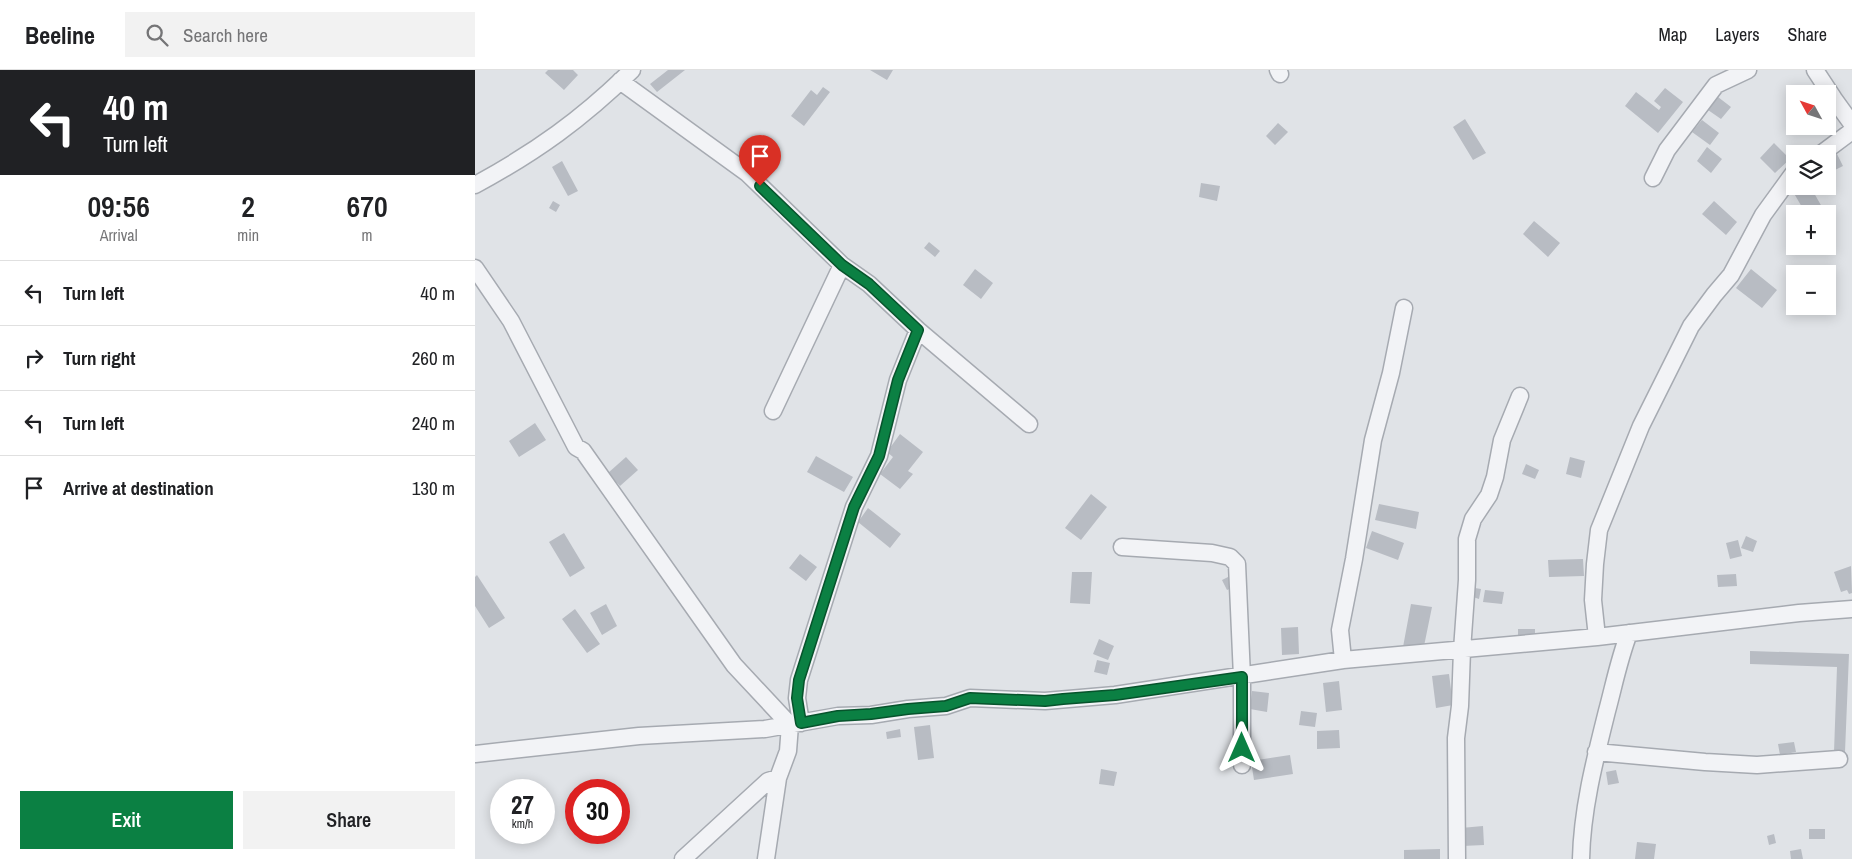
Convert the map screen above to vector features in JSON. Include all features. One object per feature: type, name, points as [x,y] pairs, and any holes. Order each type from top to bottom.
[{"type":"street","points":[[1653,178],[1667,150],[1716,86],[1748,70]]},
{"type":"street","points":[[1815,70],[1833,99],[1852,124]]},
{"type":"street","points":[[475,185],[514,164],[564,131],[626,76],[747,173],[842,265],[869,284],[918,330],[1029,424]]},
{"type":"street","points":[[1833,145],[1852,130]]},
{"type":"street","points":[[1597,637],[1593,600],[1599,530],[1641,426],[1691,326],[1731,275],[1763,215],[1786,183]]},
{"type":"street","points":[[773,410],[842,265]]},
{"type":"street","points":[[475,268],[511,321],[576,447],[583,452],[734,665],[796,724]]},
{"type":"street","points":[[1343,660],[1341,630],[1373,440],[1391,373],[1404,308]]},
{"type":"street","points":[[766,859],[778,778],[796,724],[799,680],[854,507],[879,456],[898,380],[918,330]]},
{"type":"street","points":[[1457,859],[1456,738],[1460,706],[1461,650],[1465,617],[1467,539],[1473,519],[1489,495],[1495,477],[1502,440],[1520,396]]},
{"type":"street","points":[[1122,547],[1212,554],[1230,557],[1237,564],[1242,677],[1242,765]]},
{"type":"street","points":[[475,754],[639,736],[765,729],[838,716],[946,706],[970,698],[1045,701],[1115,695],[1343,660],[1629,634],[1799,613],[1852,609]]},
{"type":"street","points":[[1581,859],[1582,833],[1596,752],[1622,653],[1629,634]]},
{"type":"street","points":[[1596,752],[1757,765],[1839,759]]},
{"type":"street","points":[[683,859],[768,781],[778,778]]},
{"type":"building","points":[[548,70],[573,70],[578,75],[564,90],[545,73]]},
{"type":"building","points":[[668,70],[685,70],[657,92],[650,84]]},
{"type":"building","points":[[870,70],[893,70],[887,80]]},
{"type":"building","points":[[823,87],[830,92],[804,126],[791,116],[811,90],[817,95]]},
{"type":"building","points":[[1665,88],[1683,102],[1658,133],[1625,106],[1636,92],[1659,110],[1661,107],[1654,101]]},
{"type":"building","points":[[1718,97],[1731,107],[1721,119],[1708,110]]},
{"type":"building","points":[[1465,119],[1486,153],[1473,160],[1453,127]]},
{"type":"building","points":[[1702,120],[1719,133],[1710,145],[1692,132]]},
{"type":"building","points":[[1278,123],[1288,132],[1275,145],[1266,136]]},
{"type":"building","points":[[1774,143],[1786,155],[1786,163],[1775,173],[1760,158]]},
{"type":"building","points":[[1707,147],[1722,159],[1711,173],[1697,161]]},
{"type":"building","points":[[1836,154],[1843,166],[1836,170]]},
{"type":"building","points":[[562,161],[578,191],[568,196],[552,167]]},
{"type":"building","points":[[1201,183],[1220,186],[1217,201],[1199,197]]},
{"type":"building","points":[[1795,195],[1815,195],[1821,205],[1801,205]]},
{"type":"building","points":[[553,201],[560,205],[556,212],[549,208]]},
{"type":"building","points":[[1714,201],[1737,222],[1726,235],[1702,214]]},
{"type":"building","points":[[1534,221],[1560,243],[1548,257],[1523,234]]},
{"type":"building","points":[[929,242],[940,251],[935,257],[924,248]]},
{"type":"building","points":[[975,269],[993,283],[981,299],[963,285]]},
{"type":"building","points":[[1751,269],[1777,290],[1762,308],[1736,288]]},
{"type":"building","points":[[535,423],[546,440],[519,457],[509,441]]},
{"type":"building","points":[[900,434],[923,452],[908,471],[913,474],[900,489],[880,474],[893,457],[887,452]]},
{"type":"building","points":[[816,456],[853,477],[844,492],[807,472]]},
{"type":"building","points":[[626,457],[638,470],[620,486],[608,473]]},
{"type":"building","points":[[1570,457],[1585,461],[1581,478],[1566,474]]},
{"type":"building","points":[[1526,464],[1539,470],[1535,479],[1522,474]]},
{"type":"building","points":[[1091,494],[1107,507],[1081,540],[1065,528]]},
{"type":"building","points":[[1379,504],[1419,512],[1416,529],[1375,520]]},
{"type":"building","points":[[868,508],[901,534],[890,548],[858,522]]},
{"type":"building","points":[[1372,531],[1404,543],[1398,560],[1366,548]]},
{"type":"building","points":[[564,533],[585,568],[570,577],[549,542]]},
{"type":"building","points":[[1746,536],[1757,541],[1753,552],[1741,548]]},
{"type":"building","points":[[1738,540],[1742,556],[1730,559],[1726,543]]},
{"type":"building","points":[[800,554],[817,567],[806,581],[789,568]]},
{"type":"building","points":[[1583,559],[1584,576],[1549,577],[1548,560]]},
{"type":"building","points":[[1851,566],[1852,593],[1849,594],[1847,590],[1841,592],[1834,572]]},
{"type":"building","points":[[1072,572],[1092,572],[1090,604],[1070,603]]},
{"type":"building","points":[[1736,574],[1737,586],[1718,587],[1717,575]]},
{"type":"building","points":[[477,575],[505,618],[489,628],[475,606],[475,577]]},
{"type":"building","points":[[1232,575],[1237,586],[1227,590],[1222,580]]},
{"type":"building","points":[[1475,588],[1481,589],[1479,599],[1473,597]]},
{"type":"building","points":[[1485,590],[1504,592],[1502,604],[1483,602]]},
{"type":"building","points":[[606,604],[617,626],[602,635],[590,613]]},
{"type":"building","points":[[1411,604],[1432,607],[1423,651],[1403,647]]},
{"type":"building","points":[[575,609],[600,644],[587,653],[562,619]]},
{"type":"building","points":[[1298,627],[1299,654],[1282,655],[1281,628]]},
{"type":"building","points":[[1518,629],[1535,629],[1535,639],[1518,639]]},
{"type":"building","points":[[1099,639],[1114,646],[1108,660],[1093,654]]},
{"type":"building","points":[[1750,651],[1849,654],[1845,752],[1834,752],[1837,667],[1750,664]]},
{"type":"building","points":[[1097,660],[1110,663],[1107,675],[1094,672]]},
{"type":"building","points":[[1449,674],[1453,705],[1436,708],[1432,676]]},
{"type":"building","points":[[1339,681],[1342,710],[1326,712],[1323,683]]},
{"type":"building","points":[[1252,691],[1269,693],[1267,712],[1250,709]]},
{"type":"building","points":[[1301,711],[1317,713],[1315,727],[1299,725]]},
{"type":"building","points":[[930,725],[934,758],[918,760],[914,727]]},
{"type":"building","points":[[900,729],[901,737],[887,739],[886,732]]},
{"type":"building","points":[[1339,730],[1340,748],[1317,749],[1317,731]]},
{"type":"building","points":[[1794,742],[1796,752],[1780,755],[1778,744]]},
{"type":"building","points":[[1290,755],[1293,774],[1254,780],[1251,761]]},
{"type":"building","points":[[1101,769],[1117,772],[1114,786],[1099,784]]},
{"type":"building","points":[[1616,770],[1619,783],[1608,785],[1606,772]]},
{"type":"building","points":[[1483,826],[1484,845],[1462,846],[1461,828]]},
{"type":"building","points":[[1809,829],[1825,829],[1825,839],[1809,839]]},
{"type":"building","points":[[1774,834],[1776,843],[1769,845],[1767,836]]},
{"type":"building","points":[[1637,842],[1656,844],[1654,859],[1635,859]]},
{"type":"building","points":[[1440,849],[1440,859],[1404,859],[1404,850]]},
{"type":"building","points":[[1801,849],[1803,859],[1791,859],[1790,851]]},
{"type":"route","points":[[760,186],[842,265],[869,284],[918,330],[898,380],[879,456],[854,507],[799,680],[797,698],[801,723],[838,716],[871,714],[929,706],[946,706],[970,698],[1045,701],[1115,695],[1242,677],[1242,748]]}]
